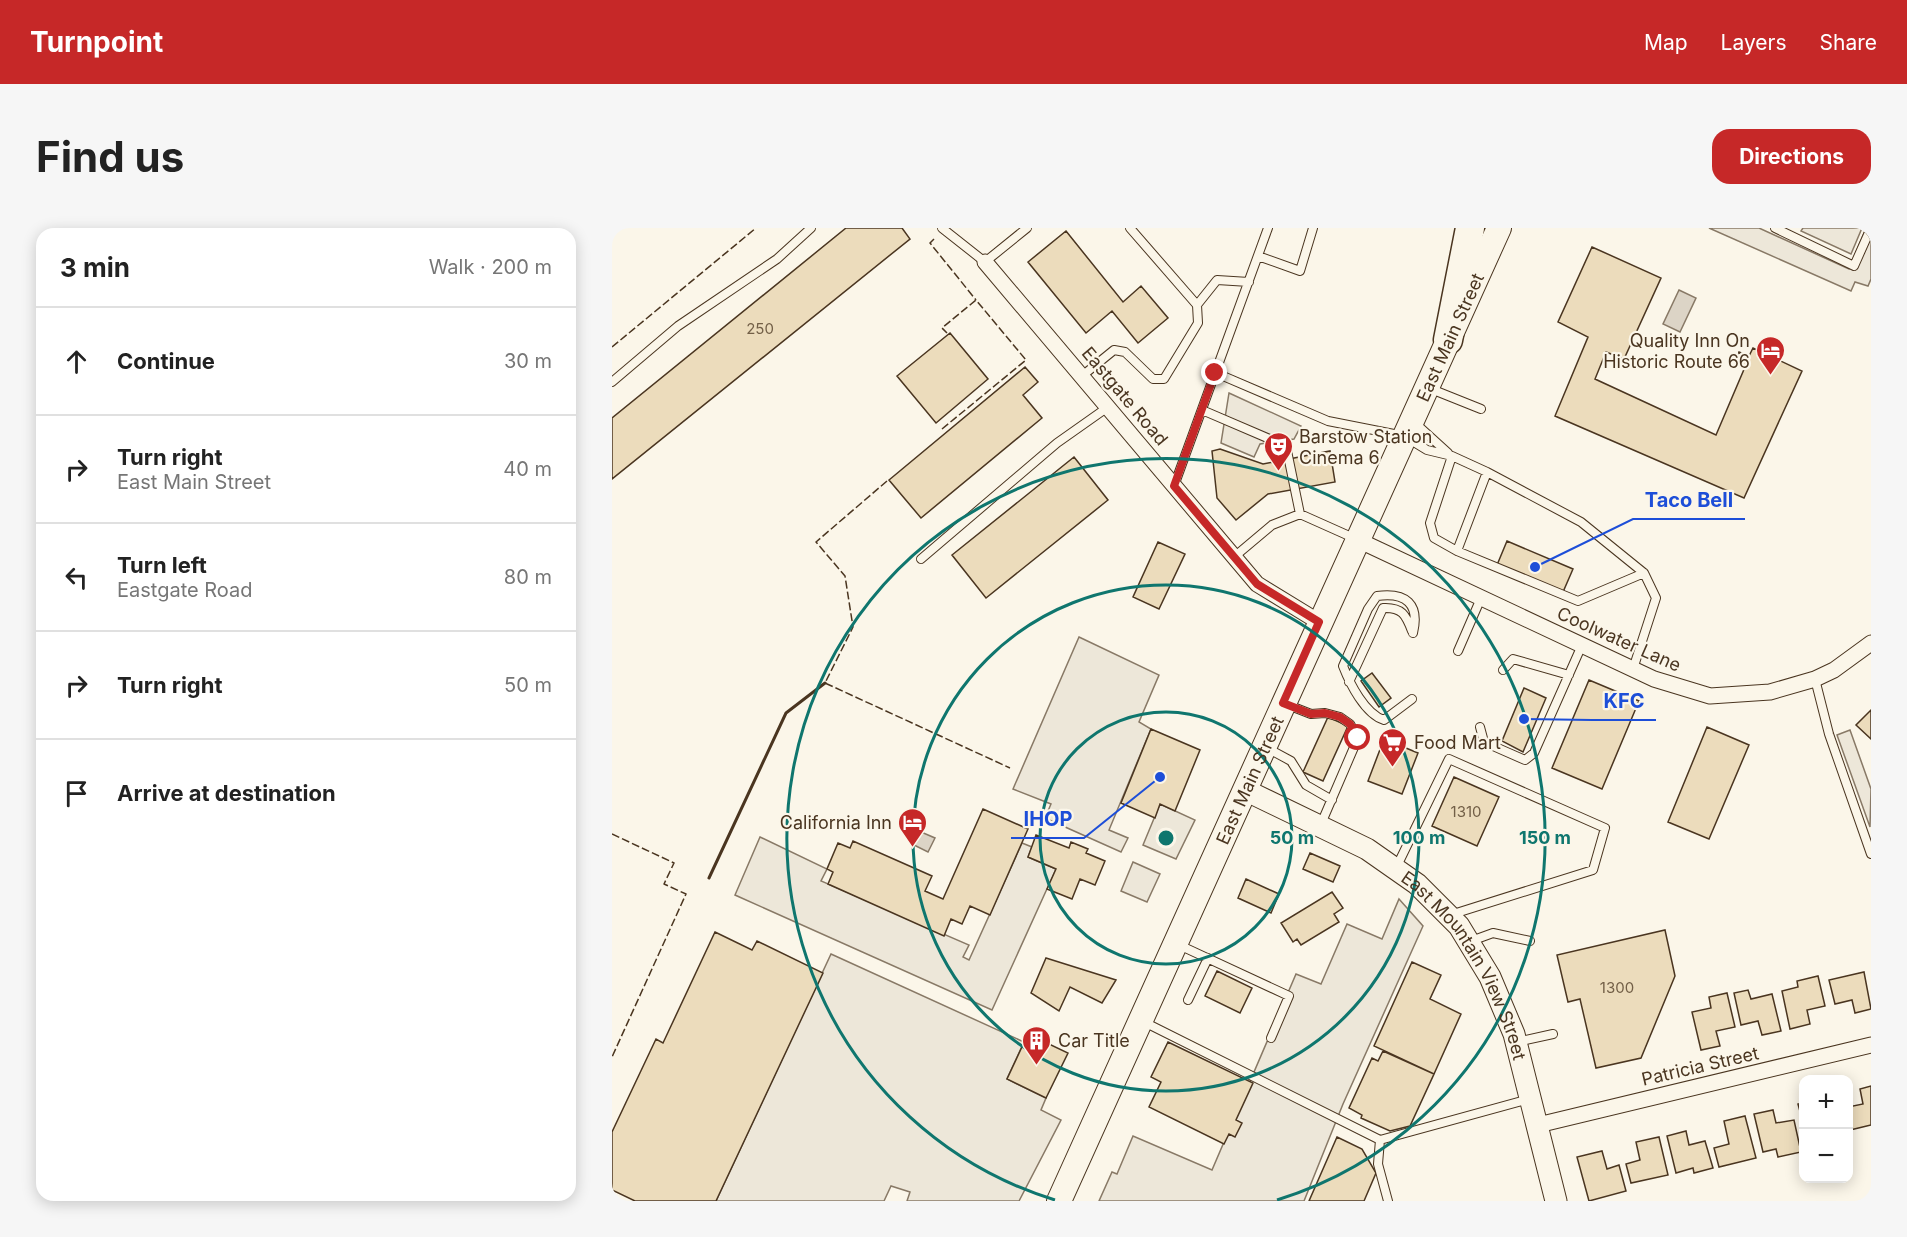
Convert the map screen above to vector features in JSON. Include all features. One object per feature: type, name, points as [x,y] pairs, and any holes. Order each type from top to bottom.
[{"type":"highway","points":[[1448,340],[1470,228]]},
{"type":"main road","name":"East Main Street","points":[[1059,1201],[1499,228]]},
{"type":"main road","name":"East Mountain View Street","points":[[1245,790],[1367,849],[1417,884],[1459,926],[1490,976],[1516,1042],[1556,1201]]},
{"type":"street","name":"Eastgate Road","points":[[985,262],[1257,584],[1319,622]]},
{"type":"street","name":"Coolwater Lane","points":[[1358,540],[1654,679],[1710,696],[1770,692],[1815,679],[1834,670],[1871,643]]},
{"type":"street","name":"Patricia Street","points":[[1538,1125],[1871,1045]]},
{"type":"lane","points":[[612,382],[678,326],[777,259],[810,228]]},
{"type":"lane","points":[[942,228],[985,262],[1027,228]]},
{"type":"lane","points":[[1082,376],[1114,350],[1125,352],[1153,379],[1164,379],[1198,323],[1197,304],[1130,228]]},
{"type":"lane","points":[[1174,486],[1268,228]]},
{"type":"lane","points":[[1258,256],[1300,271],[1313,228]]},
{"type":"lane","points":[[1775,228],[1793,232],[1854,266],[1871,228]]},
{"type":"lane","points":[[1197,304],[1217,280],[1249,282]]},
{"type":"lane","points":[[1215,373],[1328,421],[1408,428],[1452,456],[1581,522],[1644,573],[1656,598],[1633,669]]},
{"type":"lane","points":[[1427,387],[1481,409]]},
{"type":"lane","points":[[921,560],[1057,442],[1108,407]]},
{"type":"lane","points":[[1202,410],[1286,446],[1300,514]]},
{"type":"lane","points":[[1408,428],[1427,450],[1452,456]]},
{"type":"lane","points":[[1452,456],[1430,524],[1434,538],[1457,551],[1578,601],[1644,573]]},
{"type":"lane","points":[[1457,551],[1486,472]]},
{"type":"lane","points":[[1234,557],[1272,525],[1300,514],[1358,540]]},
{"type":"lane","points":[[1349,682],[1383,608],[1395,607],[1405,613],[1413,633],[1417,616],[1414,608],[1402,597],[1377,596],[1368,609],[1343,666],[1349,682],[1376,718],[1384,720],[1412,699]]},
{"type":"lane","points":[[1458,651],[1481,598]]},
{"type":"lane","points":[[1480,727],[1485,742],[1525,760],[1534,753],[1582,645]]},
{"type":"lane","points":[[1503,670],[1513,658],[1569,675]]},
{"type":"lane","points":[[1815,679],[1829,734],[1871,854]]},
{"type":"lane","points":[[1283,703],[1311,714],[1325,713],[1340,717],[1356,732],[1358,744],[1321,826]]},
{"type":"lane","points":[[1264,747],[1291,761],[1306,785],[1332,800]]},
{"type":"lane","points":[[1396,869],[1449,759],[1605,828],[1593,870],[1449,916]]},
{"type":"lane","points":[[1469,942],[1493,933],[1530,941]]},
{"type":"lane","points":[[1175,944],[1289,996],[1272,1038]]},
{"type":"lane","points":[[1188,1000],[1208,958]]},
{"type":"lane","points":[[1141,1021],[1380,1140],[1530,1099]]},
{"type":"lane","points":[[1516,1042],[1553,1034]]},
{"type":"lane","points":[[1380,1140],[1378,1164],[1388,1201]]},
{"type":"shaded area","points":[[1709,228],[1759,228],[1849,269],[1866,228],[1871,228],[1871,279],[1868,286],[1855,282],[1851,291]]},
{"type":"shaded area","points":[[1803,228],[1862,228],[1851,254],[1801,231]]},
{"type":"shaded area","points":[[1679,290],[1696,298],[1680,332],[1663,324]]},
{"type":"shaded area","points":[[1229,393],[1301,426],[1294,439],[1260,444],[1254,457],[1221,443]]},
{"type":"shaded area","points":[[1079,637],[1159,675],[1139,722],[1151,729],[1109,830],[1128,838],[1121,852],[1045,818],[1051,804],[1013,789]]},
{"type":"shaded area","points":[[1850,730],[1871,789],[1870,827],[1837,735]]},
{"type":"shaded area","points":[[1160,804],[1195,820],[1176,859],[1143,845]]},
{"type":"shaded area","points":[[907,815],[921,822],[921,832],[935,838],[928,852],[910,843],[912,834],[901,829],[901,821]]},
{"type":"shaded area","points":[[760,837],[827,869],[821,881],[969,945],[963,957],[969,960],[1022,843],[1032,847],[1028,857],[1056,869],[992,1010],[735,895]]},
{"type":"shaded area","points":[[1133,862],[1160,874],[1147,902],[1121,891]]},
{"type":"shaded area","points":[[1399,899],[1423,926],[1343,1104],[1304,1201],[1099,1201],[1112,1172],[1117,1174],[1133,1136],[1212,1170],[1296,974],[1321,984],[1347,924],[1382,939]]},
{"type":"shaded area","points":[[831,954],[1024,1042],[1007,1079],[1046,1098],[1041,1110],[1061,1120],[1019,1201],[907,1201],[910,1192],[891,1186],[884,1201],[716,1201]]},
{"type":"building","points":[[846,228],[902,228],[910,239],[612,479],[612,418]]},
{"type":"building","points":[[1066,231],[1123,302],[1141,286],[1168,318],[1138,343],[1112,311],[1086,333],[1028,262]]},
{"type":"building","name":"Quality Inn On Historic Route 66","points":[[1592,247],[1661,278],[1624,359],[1606,352],[1595,379],[1716,435],[1745,367],[1736,361],[1739,352],[1749,356],[1753,348],[1802,371],[1744,498],[1555,416],[1588,337],[1558,322]]},
{"type":"building","points":[[950,333],[988,379],[936,423],[897,376]]},
{"type":"building","points":[[1025,367],[1038,382],[1023,395],[1042,418],[921,518],[889,480]]},
{"type":"building","points":[[1220,449],[1263,464],[1330,451],[1335,482],[1268,494],[1236,520],[1217,498],[1212,451]]},
{"type":"building","points":[[1074,457],[1108,500],[986,598],[952,555]]},
{"type":"building","points":[[1507,541],[1573,569],[1563,592],[1497,565]]},
{"type":"building","points":[[1158,542],[1185,554],[1159,609],[1133,597]]},
{"type":"building","points":[[1372,673],[1391,698],[1379,707],[1361,681]]},
{"type":"building","points":[[1589,680],[1639,701],[1602,789],[1552,768]]},
{"type":"building","points":[[1524,688],[1546,698],[1523,752],[1502,741]]},
{"type":"building","points":[[1871,710],[1871,739],[1856,725]]},
{"type":"building","points":[[1328,717],[1348,726],[1323,781],[1303,772]]},
{"type":"building","points":[[1707,727],[1749,745],[1709,839],[1668,822]]},
{"type":"building","points":[[1151,729],[1200,750],[1175,811],[1160,804],[1155,818],[1121,803]]},
{"type":"building","name":"Food Mart","points":[[1384,739],[1418,753],[1402,794],[1368,781]]},
{"type":"building","points":[[1454,777],[1499,797],[1477,846],[1432,826]]},
{"type":"building","points":[[983,809],[1028,829],[990,915],[970,906],[962,924],[951,919],[944,936],[828,884],[833,872],[827,869],[838,843],[850,848],[853,841],[932,876],[925,891],[943,899]]},
{"type":"building","points":[[1036,835],[1069,848],[1071,842],[1088,849],[1086,853],[1105,861],[1095,885],[1080,879],[1072,899],[1047,889],[1056,869],[1028,857]]},
{"type":"building","points":[[1310,853],[1340,866],[1333,882],[1303,869]]},
{"type":"building","points":[[1246,879],[1279,894],[1271,913],[1238,898]]},
{"type":"building","points":[[1332,892],[1343,908],[1334,914],[1339,922],[1301,945],[1297,939],[1293,942],[1281,923]]},
{"type":"building","points":[[1665,930],[1675,976],[1641,1058],[1596,1068],[1580,999],[1568,1002],[1557,955]]},
{"type":"building","points":[[715,932],[752,950],[757,941],[823,973],[716,1201],[635,1201],[612,1190],[612,1132],[656,1039],[663,1043]]},
{"type":"building","points":[[1046,958],[1116,980],[1102,1003],[1070,987],[1059,1011],[1031,993]]},
{"type":"building","points":[[1412,962],[1441,975],[1430,999],[1461,1014],[1434,1074],[1374,1046]]},
{"type":"building","points":[[1217,971],[1252,988],[1240,1013],[1205,996]]},
{"type":"building","points":[[1864,972],[1871,1009],[1855,1013],[1852,1000],[1835,1004],[1829,980]]},
{"type":"building","points":[[1818,976],[1825,1006],[1807,1010],[1810,1024],[1790,1029],[1782,991],[1798,987],[1797,981]]},
{"type":"building","points":[[1748,990],[1751,999],[1772,994],[1781,1031],[1762,1035],[1758,1021],[1741,1025],[1734,993]]},
{"type":"building","points":[[1727,993],[1735,1027],[1716,1031],[1720,1046],[1701,1050],[1692,1012],[1711,1008],[1709,997]]},
{"type":"building","name":"Car Title","points":[[1028,1034],[1068,1053],[1046,1098],[1007,1079]]},
{"type":"building","points":[[1168,1042],[1253,1083],[1236,1120],[1242,1123],[1235,1137],[1229,1134],[1224,1144],[1149,1107],[1161,1082],[1151,1077]]},
{"type":"building","points":[[1383,1051],[1434,1074],[1410,1126],[1390,1131],[1361,1118],[1362,1115],[1349,1108],[1372,1058],[1378,1061]]},
{"type":"building","points":[[1871,1086],[1871,1125],[1853,1129],[1853,1106],[1863,1104],[1860,1089]]},
{"type":"building","points":[[1773,1110],[1776,1123],[1794,1120],[1799,1152],[1778,1157],[1776,1149],[1763,1152],[1754,1114]]},
{"type":"building","points":[[1745,1116],[1756,1158],[1719,1167],[1714,1148],[1729,1144],[1724,1121]]},
{"type":"building","points":[[1686,1131],[1689,1145],[1705,1141],[1713,1168],[1694,1173],[1693,1168],[1676,1173],[1667,1136]]},
{"type":"building","points":[[1337,1137],[1362,1149],[1376,1173],[1364,1201],[1309,1201]]},
{"type":"building","points":[[1659,1137],[1668,1175],[1631,1183],[1626,1164],[1640,1160],[1636,1142]]},
{"type":"building","points":[[1602,1151],[1607,1169],[1619,1165],[1626,1191],[1589,1201],[1577,1157]]},
{"type":"fence","points":[[612,347],[756,228]]},
{"type":"fence","points":[[934,239],[930,243],[976,300]]},
{"type":"fence","points":[[942,429],[1026,360],[976,300],[942,328],[947,333]]},
{"type":"fence","points":[[887,481],[816,542],[845,576],[853,627],[825,683],[1010,768]]},
{"type":"fence","points":[[612,834],[674,863],[664,884],[686,894],[612,1057]]},
{"type":"wall","points":[[709,878],[786,713],[825,683]]},
{"type":"place","name":"Quality Inn On Historic Route 66","points":[[1771,376]]},
{"type":"place","name":"Barstow Station Cinema 6","points":[[1278,472]]},
{"type":"place","name":"Taco Bell","points":[[1535,567]]},
{"type":"place","name":"KFC","points":[[1524,719]]},
{"type":"place","name":"Food Mart","points":[[1393,768]]},
{"type":"place","name":"IHOP","points":[[1160,777]]},
{"type":"place","name":"California Inn","points":[[913,848]]},
{"type":"place","name":"Car Title","points":[[1037,1066]]},
{"type":"route","points":[[1215,373],[1174,486],[1257,584],[1319,622],[1283,703],[1311,714],[1325,713],[1340,717],[1350,724],[1358,738]]}]
